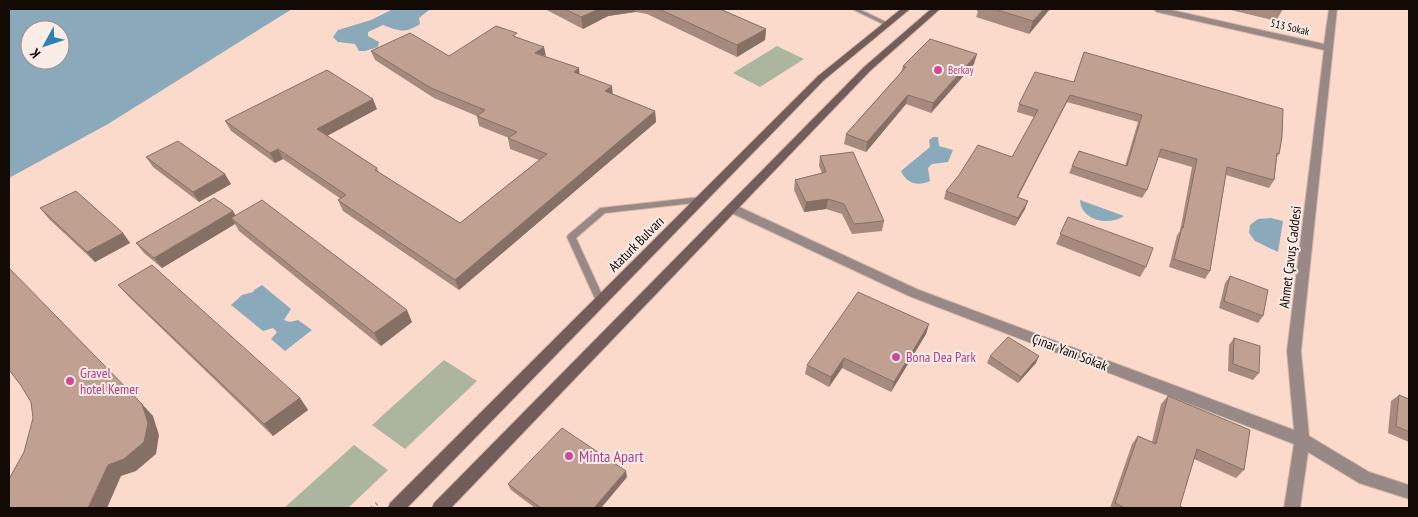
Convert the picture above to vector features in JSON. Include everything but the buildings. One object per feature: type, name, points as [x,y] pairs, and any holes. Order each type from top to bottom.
[{"type":"main road","name":"Ataturk Bulvarı","points":[[396,508],[821,78],[906,9]]},
{"type":"main road","points":[[440,508],[867,69],[936,9]]},
{"type":"street","name":"513 Sokak","points":[[1157,9],[1330,48]]},
{"type":"street","name":"Ahmet Çavuş Caddesi","points":[[1292,508],[1302,440],[1294,351],[1333,9]]},
{"type":"street","name":"Çınar Yanı Sokak","points":[[731,208],[914,293],[1302,440],[1365,478],[1409,492]]},
{"type":"lane","points":[[855,9],[887,24]]},
{"type":"lane","points":[[600,301],[571,237],[603,210],[700,200]]},
{"type":"green space","points":[[777,46],[804,59],[760,87],[733,73]]},
{"type":"green space","points":[[444,360],[477,381],[405,449],[372,425]]},
{"type":"green space","points":[[354,445],[388,470],[348,508],[284,508]]},
{"type":"water","points":[[9,9],[292,9],[108,124],[9,178]]},
{"type":"water","points":[[393,9],[429,10],[419,18],[420,24],[410,29],[398,30],[383,25],[368,32],[368,36],[379,42],[378,47],[365,51],[359,51],[355,44],[338,42],[333,37],[338,30],[371,20]]},
{"type":"water","points":[[933,137],[938,137],[939,146],[953,150],[948,162],[932,164],[928,168],[930,181],[921,184],[913,183],[901,171],[930,147],[929,140]]},
{"type":"water","points":[[1080,200],[1124,216],[1111,221],[1097,220],[1085,213]]},
{"type":"water","points":[[1271,218],[1283,221],[1278,252],[1255,241],[1249,233],[1250,225],[1258,219]]},
{"type":"water","points":[[262,285],[291,309],[284,320],[290,322],[298,320],[312,330],[285,351],[271,339],[277,332],[273,328],[263,331],[231,305],[242,295],[253,292]]},
{"type":"place","name":"Berkay","points":[[938,70]]},
{"type":"place","name":"Bona Dea Park","points":[[896,357]]},
{"type":"place","name":"Gravel hotel Kemer","points":[[70,381]]},
{"type":"place","name":"Minta Apart","points":[[569,456]]}]
